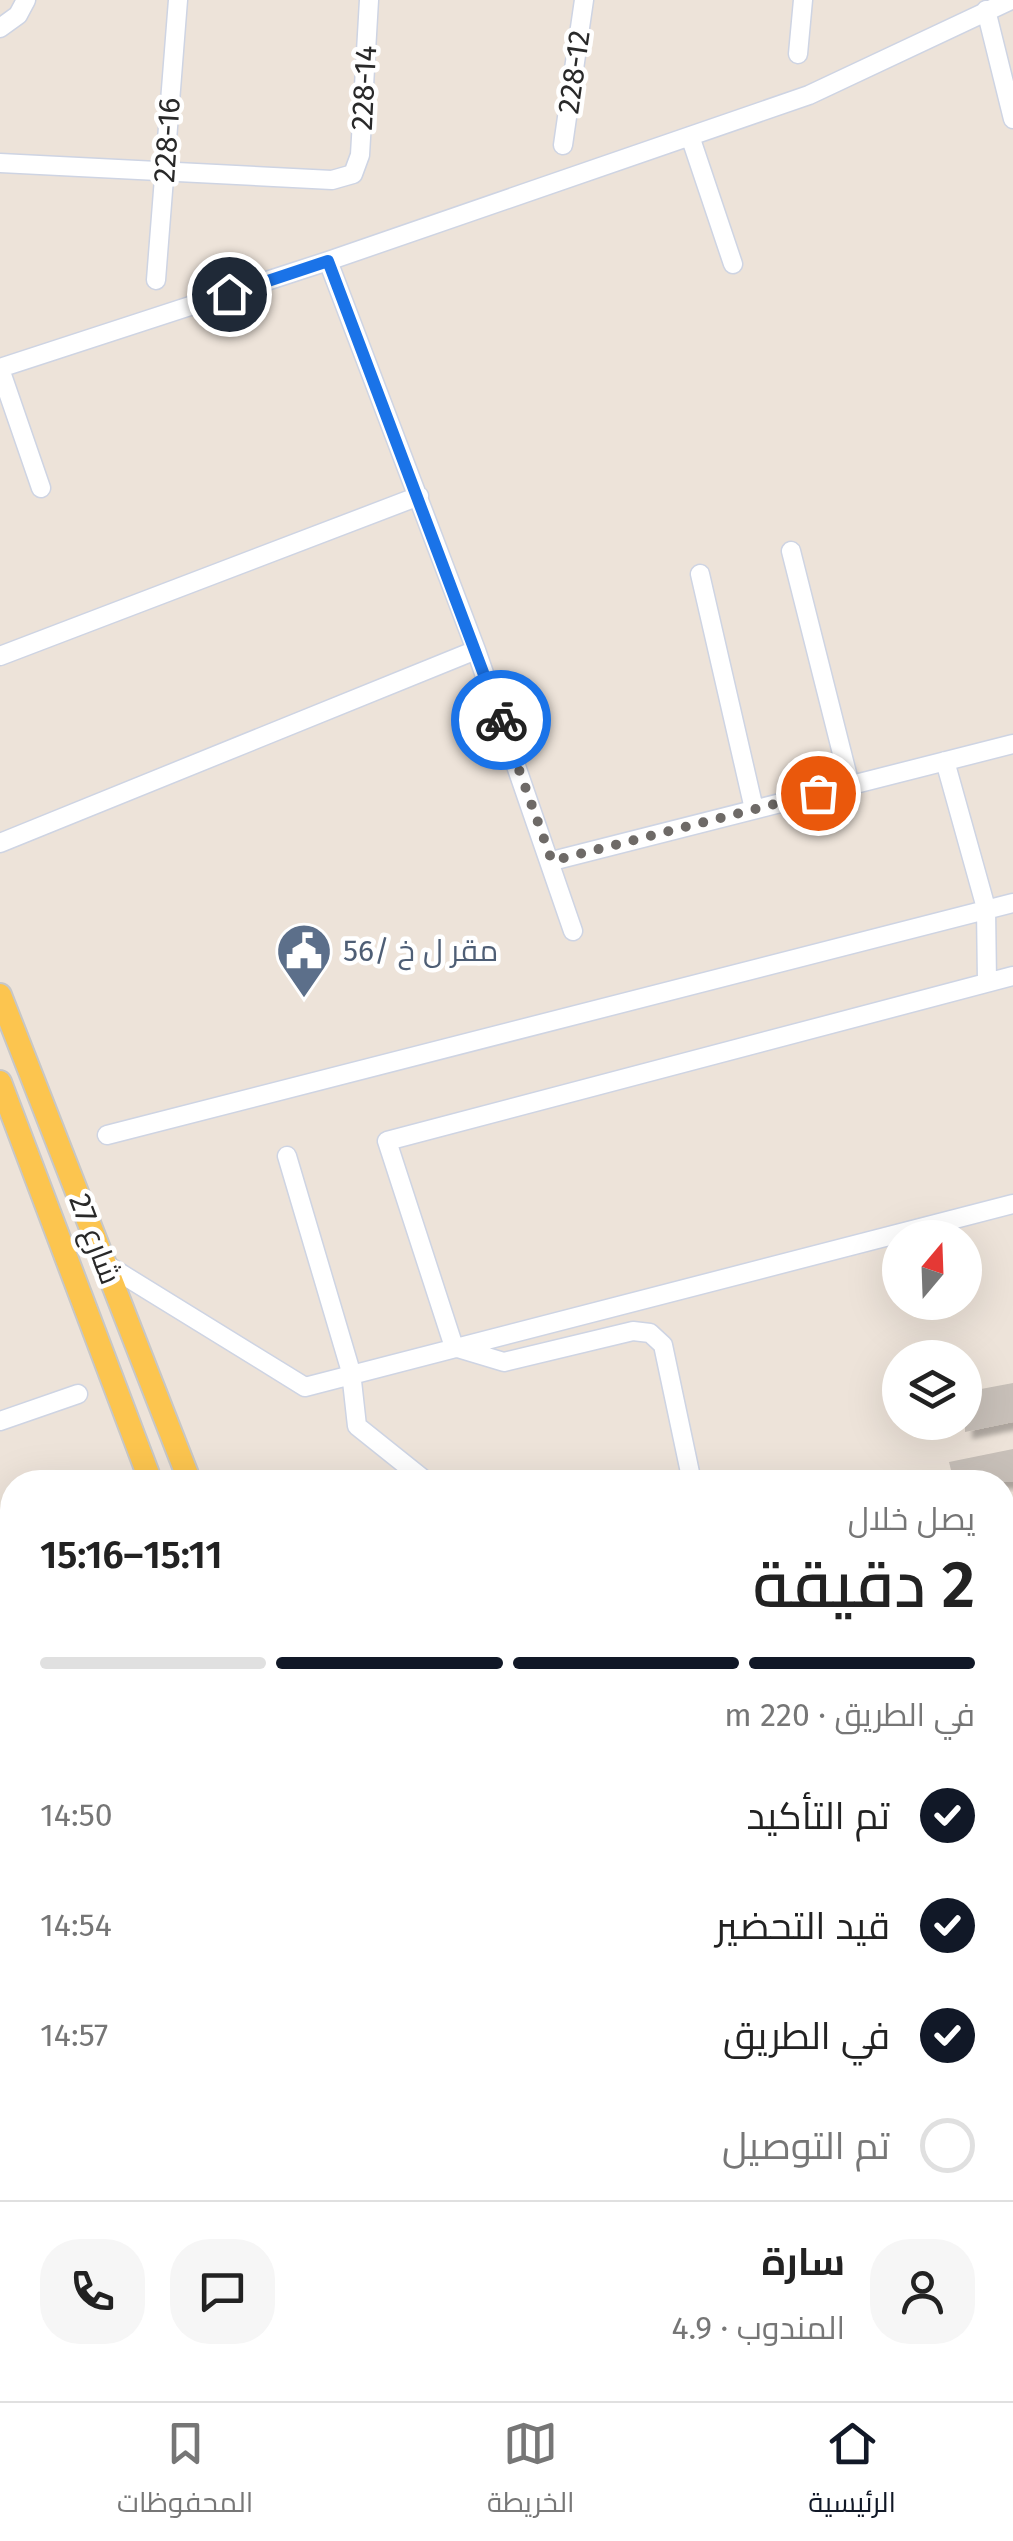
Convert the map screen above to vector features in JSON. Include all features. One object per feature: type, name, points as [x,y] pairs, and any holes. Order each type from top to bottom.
[{"type":"main road","name":"شارع 27","points":[[0,995],[185,1470]]},
{"type":"main road","points":[[2,1099],[37,1090]]},
{"type":"main road","name":"شارع 27","points":[[2,1099],[146,1470]]},
{"type":"street","points":[[0,28],[18,15],[26,0]]},
{"type":"street","name":"228-16","points":[[156,280],[178,0]]},
{"type":"street","name":"228-14","points":[[164,172],[332,180],[353,174],[360,155],[369,0]]},
{"type":"street","name":"228-12","points":[[564,144],[584,0]]},
{"type":"street","points":[[798,54],[803,0]]},
{"type":"street","points":[[41,488],[0,368],[328,261],[809,95],[1011,0]]},
{"type":"street","points":[[986,10],[1013,119]]},
{"type":"street","points":[[690,136],[733,264]]},
{"type":"street","points":[[0,163],[164,172]]},
{"type":"street","points":[[328,261],[476,650],[573,930]]},
{"type":"street","points":[[0,656],[419,496]]},
{"type":"street","points":[[791,552],[850,785]]},
{"type":"street","points":[[700,574],[754,810]]},
{"type":"street","points":[[0,843],[476,650]]},
{"type":"street","points":[[552,861],[1013,744]]},
{"type":"street","points":[[945,761],[986,908],[987,982]]},
{"type":"street","points":[[106,1135],[1013,903]]},
{"type":"street","points":[[454,1347],[388,1141],[1013,976]]},
{"type":"street","points":[[287,1156],[351,1372],[357,1426],[411,1470]]},
{"type":"street","points":[[104,1264],[306,1387],[351,1372],[1013,1204]]},
{"type":"street","points":[[454,1347],[504,1362],[632,1331],[650,1333],[663,1344],[689,1470]]},
{"type":"street","points":[[0,1421],[78,1394]]},
{"type":"building","points":[[1013,1383],[1013,1422],[982,1428],[982,1389]]},
{"type":"building","points":[[1013,1449],[1013,1470],[951,1470],[949,1462]]},
{"type":"way so far","points":[[501,720],[552,861],[818,793]]},
{"type":"place","name":"مقر ل خ /56","points":[[304,1000]]},
{"type":"route","points":[[229,294],[328,261],[501,720]]}]
